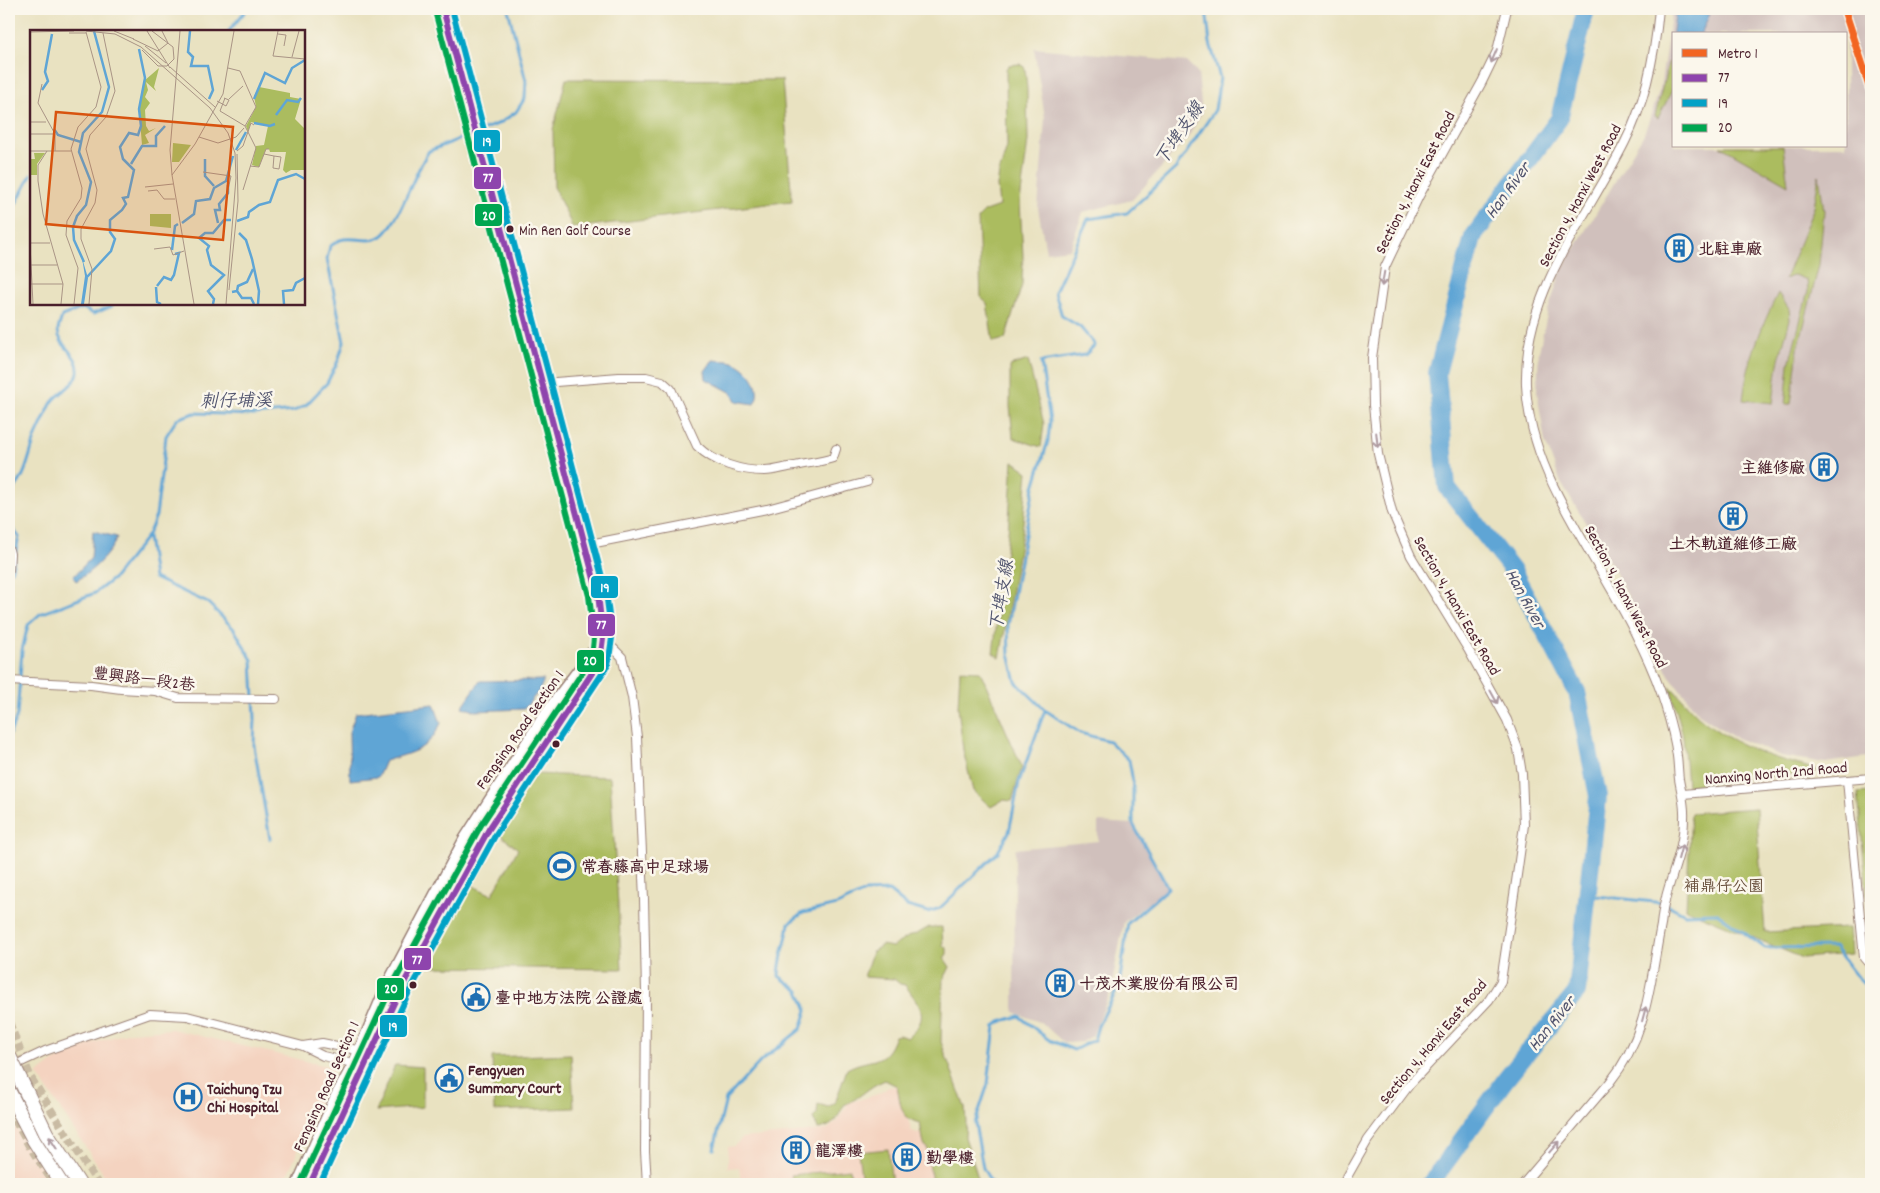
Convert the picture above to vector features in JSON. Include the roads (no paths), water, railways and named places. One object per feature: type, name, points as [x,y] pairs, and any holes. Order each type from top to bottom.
[{"type":"highway","points":[[9,1056],[46,1133],[79,1184]]},
{"type":"highway","points":[[9,1092],[34,1140],[62,1184]]},
{"type":"street","points":[[443,9],[598,594],[603,638],[622,657],[632,698],[637,737],[644,899],[646,992],[645,1151],[647,1184]]},
{"type":"street","name":"Section 4, Hanxi East Road","points":[[1343,1184],[1368,1140],[1410,1084],[1489,1000],[1501,981],[1524,825],[1522,774],[1518,750],[1507,720],[1469,652],[1411,556],[1392,512],[1378,454],[1373,405],[1372,358],[1385,267],[1419,196],[1497,51],[1507,9]]},
{"type":"street","name":"Section 4, Hanxi West Road","points":[[1523,1184],[1610,1082],[1622,1067],[1631,1051],[1645,1013],[1665,898],[1682,843],[1684,819],[1683,794],[1679,780],[1677,754],[1664,702],[1645,654],[1605,579],[1557,497],[1540,456],[1529,416],[1526,382],[1528,347],[1538,306],[1548,281],[1556,263],[1626,141],[1642,101],[1655,51],[1659,9]]},
{"type":"street","points":[[543,383],[620,377],[646,377],[662,381],[671,389],[697,446],[723,463],[743,469],[766,471],[823,461],[833,458],[836,449]]},
{"type":"street","points":[[585,545],[767,510],[867,482]]},
{"type":"street","points":[[9,550],[9,570]]},
{"type":"street","name":"Fengsing Road Section 1","points":[[298,1184],[336,1097],[354,1064],[388,984],[465,838],[547,712],[603,638]]},
{"type":"street","name":"Fengsing Road Section 1","points":[[310,1184],[400,990],[489,829],[600,661],[603,638]]},
{"type":"street","name":"豐興路一段2巷","points":[[10,681],[91,685],[156,691],[178,698],[276,699]]},
{"type":"street","name":"Nanxing North 2nd Road","points":[[1683,794],[1871,778]]},
{"type":"street","points":[[1847,780],[1868,958],[1871,966]]},
{"type":"street","points":[[9,1068],[45,1051],[150,1014],[187,1016],[303,1046],[323,1056],[366,1066]]},
{"type":"street","points":[[303,1046],[322,1043],[372,1052]]},
{"type":"water","points":[[1676,9],[1712,9],[1702,32],[1673,32]]},
{"type":"water","points":[[1672,38],[1672,60],[1669,59]]},
{"type":"water","points":[[713,360],[733,362],[750,374],[754,380],[757,392],[754,404],[736,401],[732,393],[706,379],[705,371]]},
{"type":"water","points":[[93,531],[117,537],[110,550],[100,562],[76,581],[73,577],[91,558]]},
{"type":"water","points":[[544,680],[539,691],[524,709],[475,711],[462,707],[480,681]]},
{"type":"water","points":[[434,704],[441,723],[425,745],[412,752],[385,761],[378,777],[350,780],[349,732],[356,713]]},
{"type":"waterway","points":[[230,30],[247,9]]},
{"type":"waterway","name":"刺仔埔溪","points":[[9,736],[17,715],[22,650],[28,625],[40,614],[95,593],[114,578],[148,535],[156,516],[166,436],[177,419],[194,413],[254,415],[294,411],[306,405],[327,383],[338,361],[344,342],[327,259],[330,246],[345,239],[372,240],[382,236],[394,221],[429,151],[500,123],[516,112],[525,98],[526,81],[508,9]]},
{"type":"waterway","name":"下埤支線","points":[[992,1184],[983,1168],[975,1123],[988,1084],[995,1026],[1000,1022],[1019,1016],[1049,1040],[1074,1050],[1094,1040],[1098,1026],[1119,986],[1128,923],[1168,888],[1133,824],[1133,782],[1129,760],[1109,741],[1080,733],[1045,710],[1016,682],[1009,654],[1008,625],[1034,487],[1048,441],[1050,421],[1041,362],[1085,355],[1095,345],[1080,327],[1062,316],[1055,292],[1088,219],[1127,213],[1176,168],[1215,110],[1220,78],[1210,43],[1206,9]]},
{"type":"waterway","name":"Han River","points":[[1430,1184],[1506,1079],[1577,992],[1598,796],[1577,692],[1513,571],[1447,487],[1437,373],[1473,237],[1559,119],[1586,9]]},
{"type":"waterway","points":[[9,208],[14,207],[30,177]]},
{"type":"waterway","points":[[9,494],[20,481],[36,436],[51,404],[77,377],[78,366],[76,361],[59,337],[58,329],[62,316],[83,308],[93,314],[112,305]]},
{"type":"waterway","points":[[9,524],[19,537],[12,569],[9,574]]},
{"type":"waterway","points":[[148,537],[154,578],[208,603],[234,629],[252,660],[255,718],[254,746],[270,839]]},
{"type":"waterway","points":[[714,1149],[726,1099],[761,1061],[801,1029],[807,1010],[799,991],[779,976],[789,923],[803,913],[837,905],[865,892],[889,891],[907,906],[928,912],[940,908],[998,852],[1009,832],[1019,782],[1045,710]]},
{"type":"waterway","points":[[1587,895],[1664,903],[1685,914],[1717,913],[1765,948],[1834,947],[1853,972],[1871,991]]},
{"type":"tunnel","points":[[9,1022],[31,1078],[98,1184]]},
{"type":"tunnel","points":[[9,1109],[28,1144],[54,1184]]},
{"type":"metro line","name":"1","points":[[1844,9],[1871,91]]},
{"type":"place","name":"Min Ren Golf Course","points":[[510,229]]},
{"type":"place","name":"北駐車廠","points":[[1679,248]]},
{"type":"place","name":"主維修廠","points":[[1824,467]]},
{"type":"place","name":"土木軌道維修工廠","points":[[1733,516]]},
{"type":"place","name":"常春藤高中足球場","points":[[562,866]]},
{"type":"place","name":"十茂木業股份有限公司","points":[[1060,983]]},
{"type":"place","name":"臺中地方法院 公證處","points":[[476,997]]},
{"type":"place","name":"Fengyuen Summary Court","points":[[449,1078]]},
{"type":"place","name":"Taichung Tzu Chi Hospital","points":[[188,1097]]},
{"type":"place","name":"龍澤樓","points":[[796,1150]]},
{"type":"place","name":"勤學樓","points":[[907,1157]]},
{"type":"park label","name":"補鼎仔公園","points":[[1724,885]]}]
